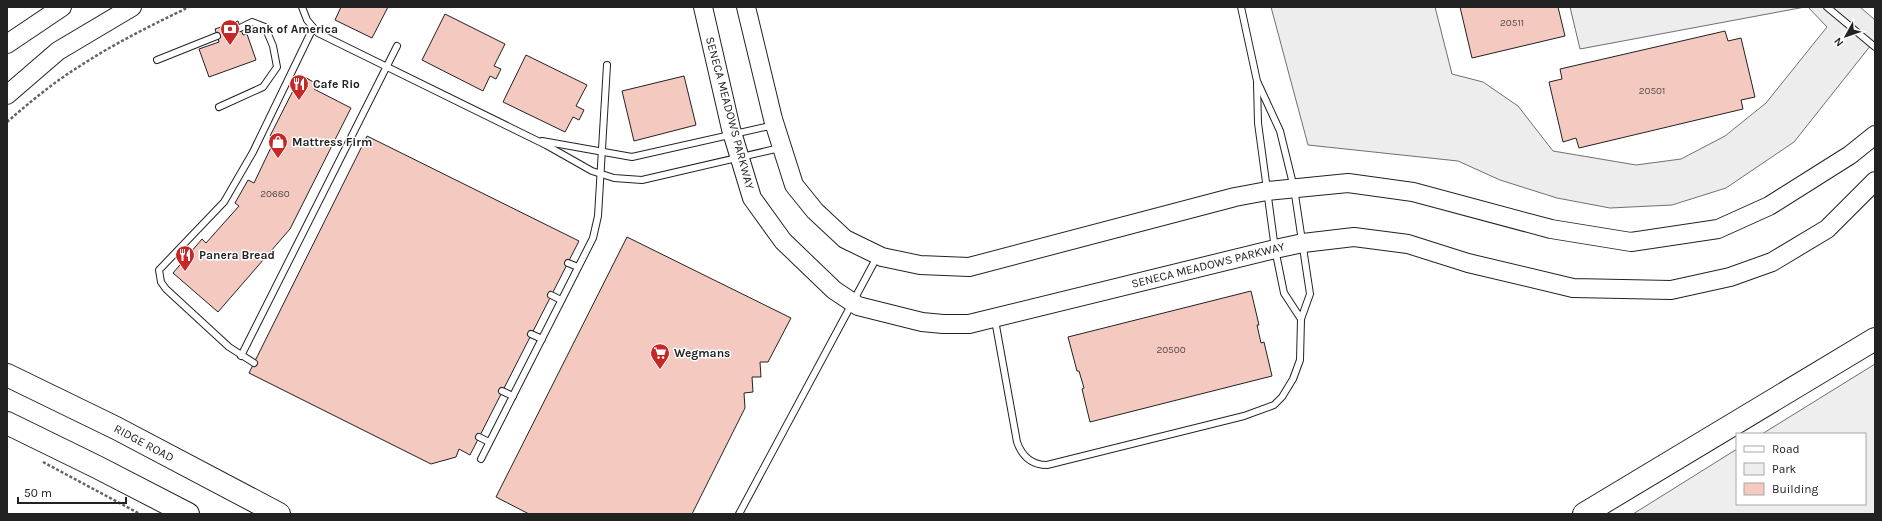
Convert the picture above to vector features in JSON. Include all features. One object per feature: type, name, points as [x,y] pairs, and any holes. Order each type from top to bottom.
[{"type":"highway","points":[[1584,514],[1875,339]]},
{"type":"highway","name":"RIDGE ROAD","points":[[7,375],[116,428],[279,514]]},
{"type":"highway","points":[[7,423],[188,514]]},
{"type":"street","points":[[7,44],[62,7]]},
{"type":"street","points":[[7,95],[58,52],[132,7]]},
{"type":"street","name":"SENECA MEADOWS PARKWAY","points":[[702,7],[733,134],[752,198],[783,241],[834,290],[858,306],[922,322],[969,324],[1275,249],[1302,243],[1354,237],[1408,244],[1468,263],[1573,288],[1671,290],[1730,277],[1772,262],[1827,229],[1875,181]]},
{"type":"street","points":[[746,7],[774,125],[794,185],[815,211],[845,239],[878,255],[920,265],[969,267],[1228,199],[1267,191],[1348,183],[1413,192],[1551,229],[1631,242],[1718,229],[1770,206],[1850,155],[1875,135]]},
{"type":"lane","points":[[302,7],[307,20],[318,33],[546,145],[571,160],[600,174],[614,178],[642,180],[782,147]]},
{"type":"lane","points":[[994,318],[1017,442],[1021,453],[1029,460],[1039,465],[1237,418],[1274,405],[1288,388],[1300,360],[1301,319],[1310,294],[1294,188],[1280,131],[1258,81],[1241,7]]},
{"type":"lane","points":[[1827,7],[1875,47]]},
{"type":"lane","points":[[219,107],[263,87],[277,68],[272,46],[264,27],[252,22],[240,28]]},
{"type":"lane","points":[[254,363],[241,356],[166,289],[161,282],[160,270],[224,202],[253,152],[313,28]]},
{"type":"lane","points":[[156,60],[218,36]]},
{"type":"lane","points":[[241,356],[397,46]]},
{"type":"lane","points":[[481,459],[593,238],[598,216],[607,65]]},
{"type":"lane","points":[[1258,81],[1258,123],[1275,249],[1284,293],[1301,319]]},
{"type":"lane","points":[[533,139],[632,157],[774,125]]},
{"type":"lane","points":[[739,514],[878,255]]},
{"type":"lane","points":[[568,263],[578,267]]},
{"type":"lane","points":[[551,295],[561,300]]},
{"type":"lane","points":[[531,334],[542,339]]},
{"type":"lane","points":[[502,391],[512,396]]},
{"type":"lane","points":[[479,437],[489,442]]},
{"type":"path","points":[[7,122],[33,100],[80,65],[189,7]]},
{"type":"path","points":[[42,462],[140,514]]},
{"type":"green space","points":[[1875,364],[1875,514],[1633,514],[1736,450],[1736,505],[1866,505],[1866,433],[1764,433]]},
{"type":"shaded area","points":[[1271,7],[1435,7],[1452,74],[1483,82],[1518,106],[1553,151],[1636,165],[1681,159],[1725,136],[1766,103],[1827,27],[1808,7],[1860,7],[1875,20],[1875,40],[1794,142],[1726,188],[1672,205],[1610,208],[1557,198],[1500,180],[1458,161],[1308,145]]},
{"type":"shaded area","points":[[1570,7],[1805,7],[1580,49]]},
{"type":"building","points":[[341,7],[388,7],[372,38],[335,20]]},
{"type":"building","points":[[1460,7],[1558,7],[1565,36],[1472,58]]},
{"type":"building","points":[[445,14],[505,44],[494,66],[501,69],[496,79],[490,76],[483,91],[422,60]]},
{"type":"building","name":"Bank of America","points":[[238,21],[243,35],[247,34],[256,60],[209,77],[199,49],[219,42],[215,29]]},
{"type":"building","points":[[1725,31],[1728,41],[1741,38],[1755,97],[1741,100],[1743,109],[1579,148],[1576,138],[1563,142],[1549,82],[1562,79],[1560,69]]},
{"type":"building","points":[[526,55],[587,85],[576,106],[584,110],[579,120],[573,117],[565,132],[503,102]]},
{"type":"building","points":[[301,75],[317,84],[314,89],[351,108],[290,229],[218,312],[173,273],[202,239],[206,243],[239,206],[235,203],[248,180],[254,183],[275,139],[270,136]]},
{"type":"building","points":[[684,76],[696,125],[634,141],[622,91]]},
{"type":"building","points":[[367,136],[579,241],[470,455],[459,449],[456,457],[431,464],[249,373]]},
{"type":"building","name":"Wegmans","points":[[627,237],[791,318],[768,362],[760,362],[761,377],[752,377],[753,392],[744,393],[745,408],[692,514],[529,514],[496,497]]},
{"type":"building","points":[[1251,291],[1259,325],[1257,325],[1261,343],[1264,342],[1272,376],[1090,422],[1082,389],[1084,388],[1079,371],[1077,371],[1068,337]]},
{"type":"place","name":"Bank of America","points":[[230,46]]},
{"type":"place","name":"Cafe Rio","points":[[299,101]]},
{"type":"place","name":"Mattress Firm","points":[[278,159]]},
{"type":"place","name":"Panera Bread","points":[[185,272]]},
{"type":"place","name":"Wegmans","points":[[660,370]]}]
